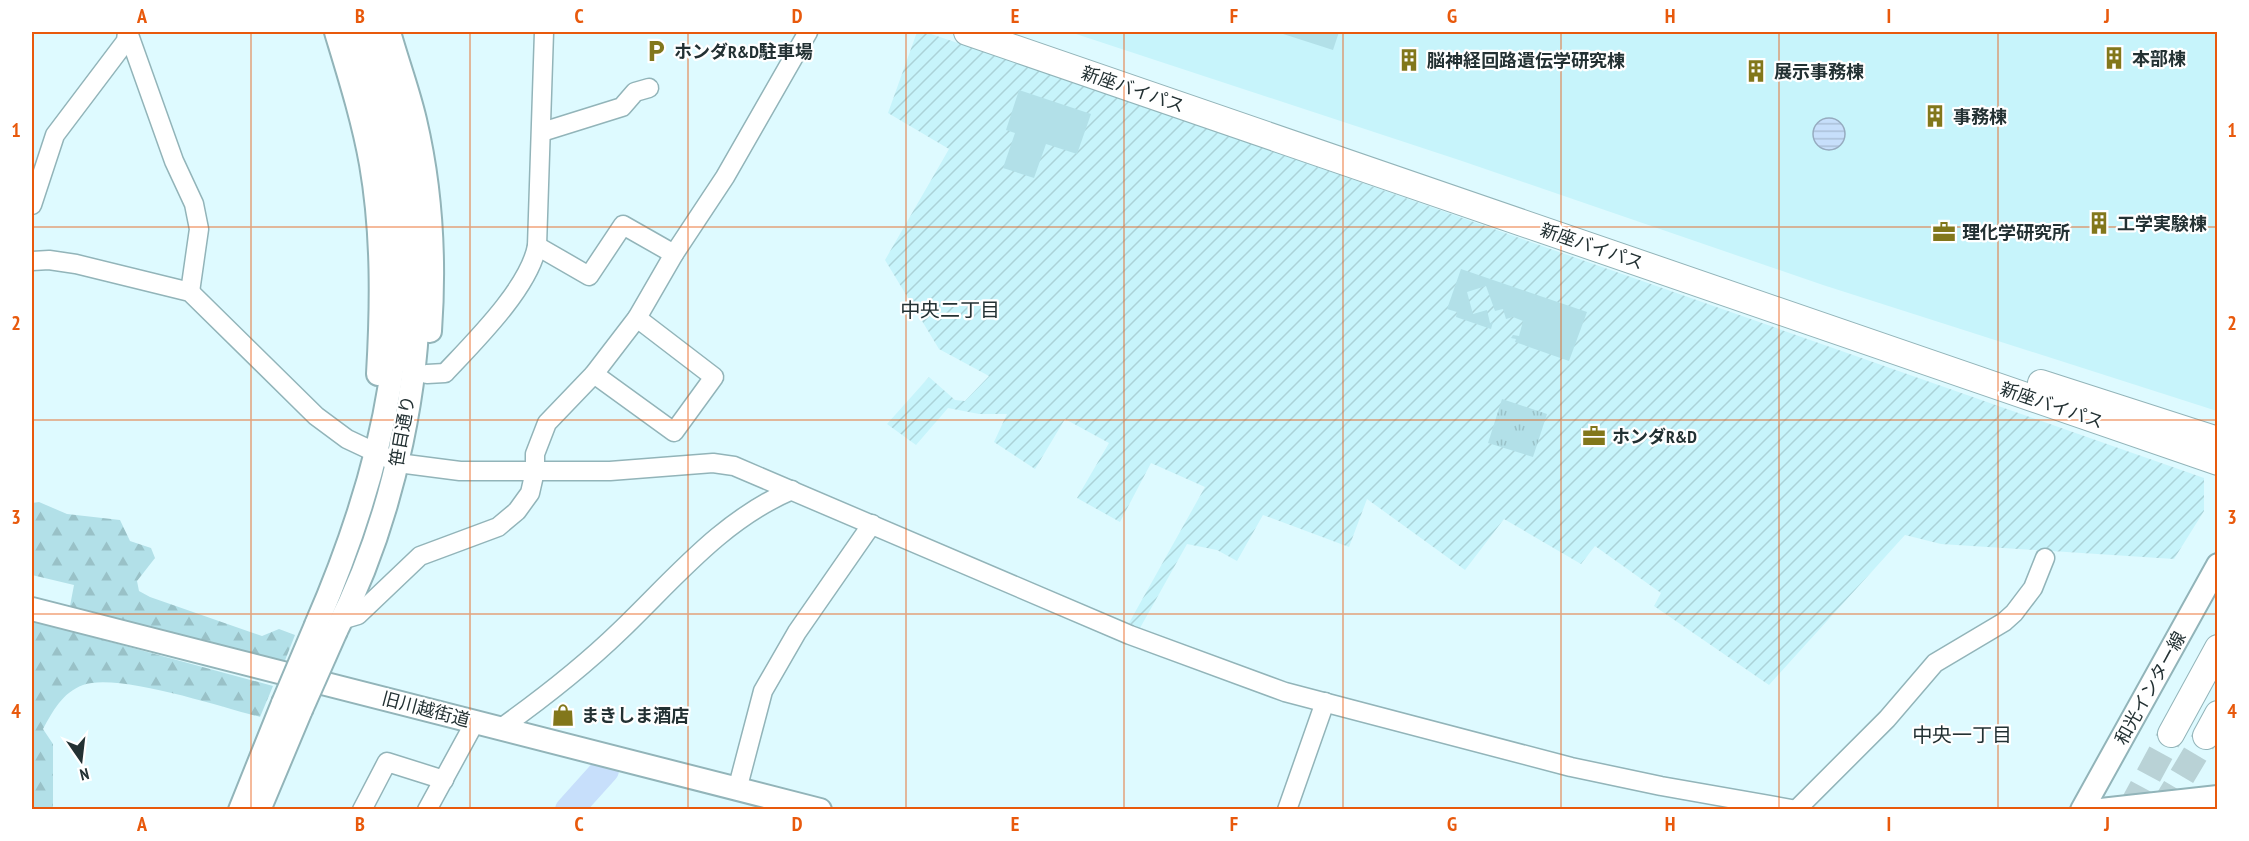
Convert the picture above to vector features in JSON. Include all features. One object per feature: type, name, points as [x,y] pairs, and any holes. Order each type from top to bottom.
[{"type":"highway","name":"新座バイパス","points":[[967,32],[2217,462]]},
{"type":"highway","name":"新座バイパス","points":[[1017,32],[1885,333],[2217,440]]},
{"type":"highway","points":[[2171,734],[2217,648]]},
{"type":"main road","points":[[336,32],[358,107],[375,195],[380,288],[378,385],[385,413]]},
{"type":"main road","name":"笹目通り","points":[[355,32],[383,134],[408,276],[385,413],[388,459]]},
{"type":"main road","name":"笹目通り","points":[[240,810],[331,625],[347,553],[388,459],[408,397],[406,168],[392,103],[371,32]]},
{"type":"main road","points":[[389,32],[415,120],[429,204],[432,300],[427,374],[408,397]]},
{"type":"main road","name":"和光インター線","points":[[2082,810],[2217,565]]},
{"type":"main road","name":"旧川越街道","points":[[32,609],[501,728],[737,790],[776,804],[820,810]]},
{"type":"main road","name":"笹目通り","points":[[259,810],[292,707]]},
{"type":"main road","points":[[2102,810],[2213,798]]},
{"type":"street","points":[[32,205],[55,135],[126,41],[128,32]]},
{"type":"street","points":[[128,32],[174,161],[194,204],[199,229],[190,292]]},
{"type":"street","points":[[427,374],[445,373],[483,332],[527,275],[534,262],[537,246],[542,132],[544,32]]},
{"type":"street","points":[[331,625],[358,615],[420,556],[498,527],[517,510],[530,493],[535,471],[535,454],[547,423],[594,374],[636,318],[674,254],[725,177],[808,32]]},
{"type":"street","points":[[542,132],[622,107],[635,92],[649,88]]},
{"type":"street","points":[[537,246],[589,276],[623,225],[674,254]]},
{"type":"street","points":[[32,261],[49,260],[115,272],[190,292],[315,416],[346,439],[388,459],[460,471],[610,471],[713,463],[744,470],[1130,635],[1285,692],[1569,766],[1661,786],[1797,809],[1887,719],[1935,663],[2004,622],[2014,613],[2033,588],[2045,558]]},
{"type":"street","points":[[594,374],[674,432],[714,377],[636,318]]},
{"type":"street","points":[[501,728],[580,667],[728,526],[768,501],[792,490]]},
{"type":"street","points":[[737,790],[763,691],[797,632],[872,524]]},
{"type":"street","points":[[1287,810],[1325,702]]},
{"type":"street","points":[[427,810],[475,722]]},
{"type":"street","points":[[362,810],[387,762],[444,780]]},
{"type":"shaded area","points":[[917,32],[925,32],[1100,91],[2204,478],[2204,511],[2174,559],[1941,544],[1905,535],[1769,685],[1654,606],[1661,593],[1595,546],[1581,564],[1504,519],[1465,570],[1367,499],[1349,547],[1263,515],[1237,561],[1217,550],[1187,544],[1140,628],[1129,623],[1205,487],[1151,463],[1120,522],[1077,498],[1109,443],[1065,419],[1035,469],[994,442],[1007,414],[979,414],[948,408],[916,445],[887,424],[929,377],[955,400],[965,401],[989,376],[939,349],[885,260],[949,149],[888,113]]},
{"type":"shaded area","name":"理化学研究所","points":[[1070,32],[2217,32],[2217,411],[1823,285],[1462,161]]},
{"type":"shaded area","points":[[1829,118],[1840,123],[1845,134],[1840,145],[1829,150],[1818,145],[1813,134],[1818,123]]},
{"type":"green space","points":[[1277,32],[1339,32],[1333,50]]},
{"type":"green space","points":[[1019,90],[1091,114],[1077,154],[1046,144],[1034,178],[1003,168],[1015,133],[1006,130]]},
{"type":"green space","points":[[1461,269],[1587,312],[1569,361],[1515,342],[1516,339],[1511,338],[1513,335],[1519,336],[1523,321],[1513,317],[1506,319],[1503,309],[1495,311],[1486,286],[1467,292],[1473,314],[1487,310],[1490,323],[1493,322],[1491,329],[1456,317],[1457,312],[1447,309]]},
{"type":"green space","points":[[1502,399],[1547,414],[1533,457],[1488,443]]},
{"type":"green space","points":[[39,502],[67,514],[120,520],[130,541],[151,548],[155,558],[137,581],[139,591],[150,597],[262,636],[279,629],[295,635],[284,663],[70,606],[74,585],[32,575],[32,503]]},
{"type":"green space","points":[[33,621],[273,686],[260,717],[170,692],[119,683],[99,682],[76,688],[59,703],[43,729],[53,744],[53,809],[32,809]]},
{"type":"waterway","points":[[569,810],[605,770]]},
{"type":"tunnel","points":[[2130,810],[2171,734]]},
{"type":"tunnel","points":[[2162,810],[2206,736]]},
{"type":"place","name":"ホンダR&D駐車場","points":[[656,51]]},
{"type":"place","name":"本部棟","points":[[2114,58]]},
{"type":"place","name":"脳神経回路遺伝学研究棟","points":[[1409,60]]},
{"type":"place","name":"展示事務棟","points":[[1756,71]]},
{"type":"place","name":"事務棟","points":[[1935,116]]},
{"type":"place","name":"工学実験棟","points":[[2099,223]]},
{"type":"place","name":"理化学研究所","points":[[1944,232]]},
{"type":"place","name":"ホンダR&D","points":[[1594,436]]},
{"type":"place","name":"まきしま酒店","points":[[563,715]]},
{"type":"district","name":"中央二丁目","points":[[950,310]]},
{"type":"district","name":"中央一丁目","points":[[1962,735]]}]
